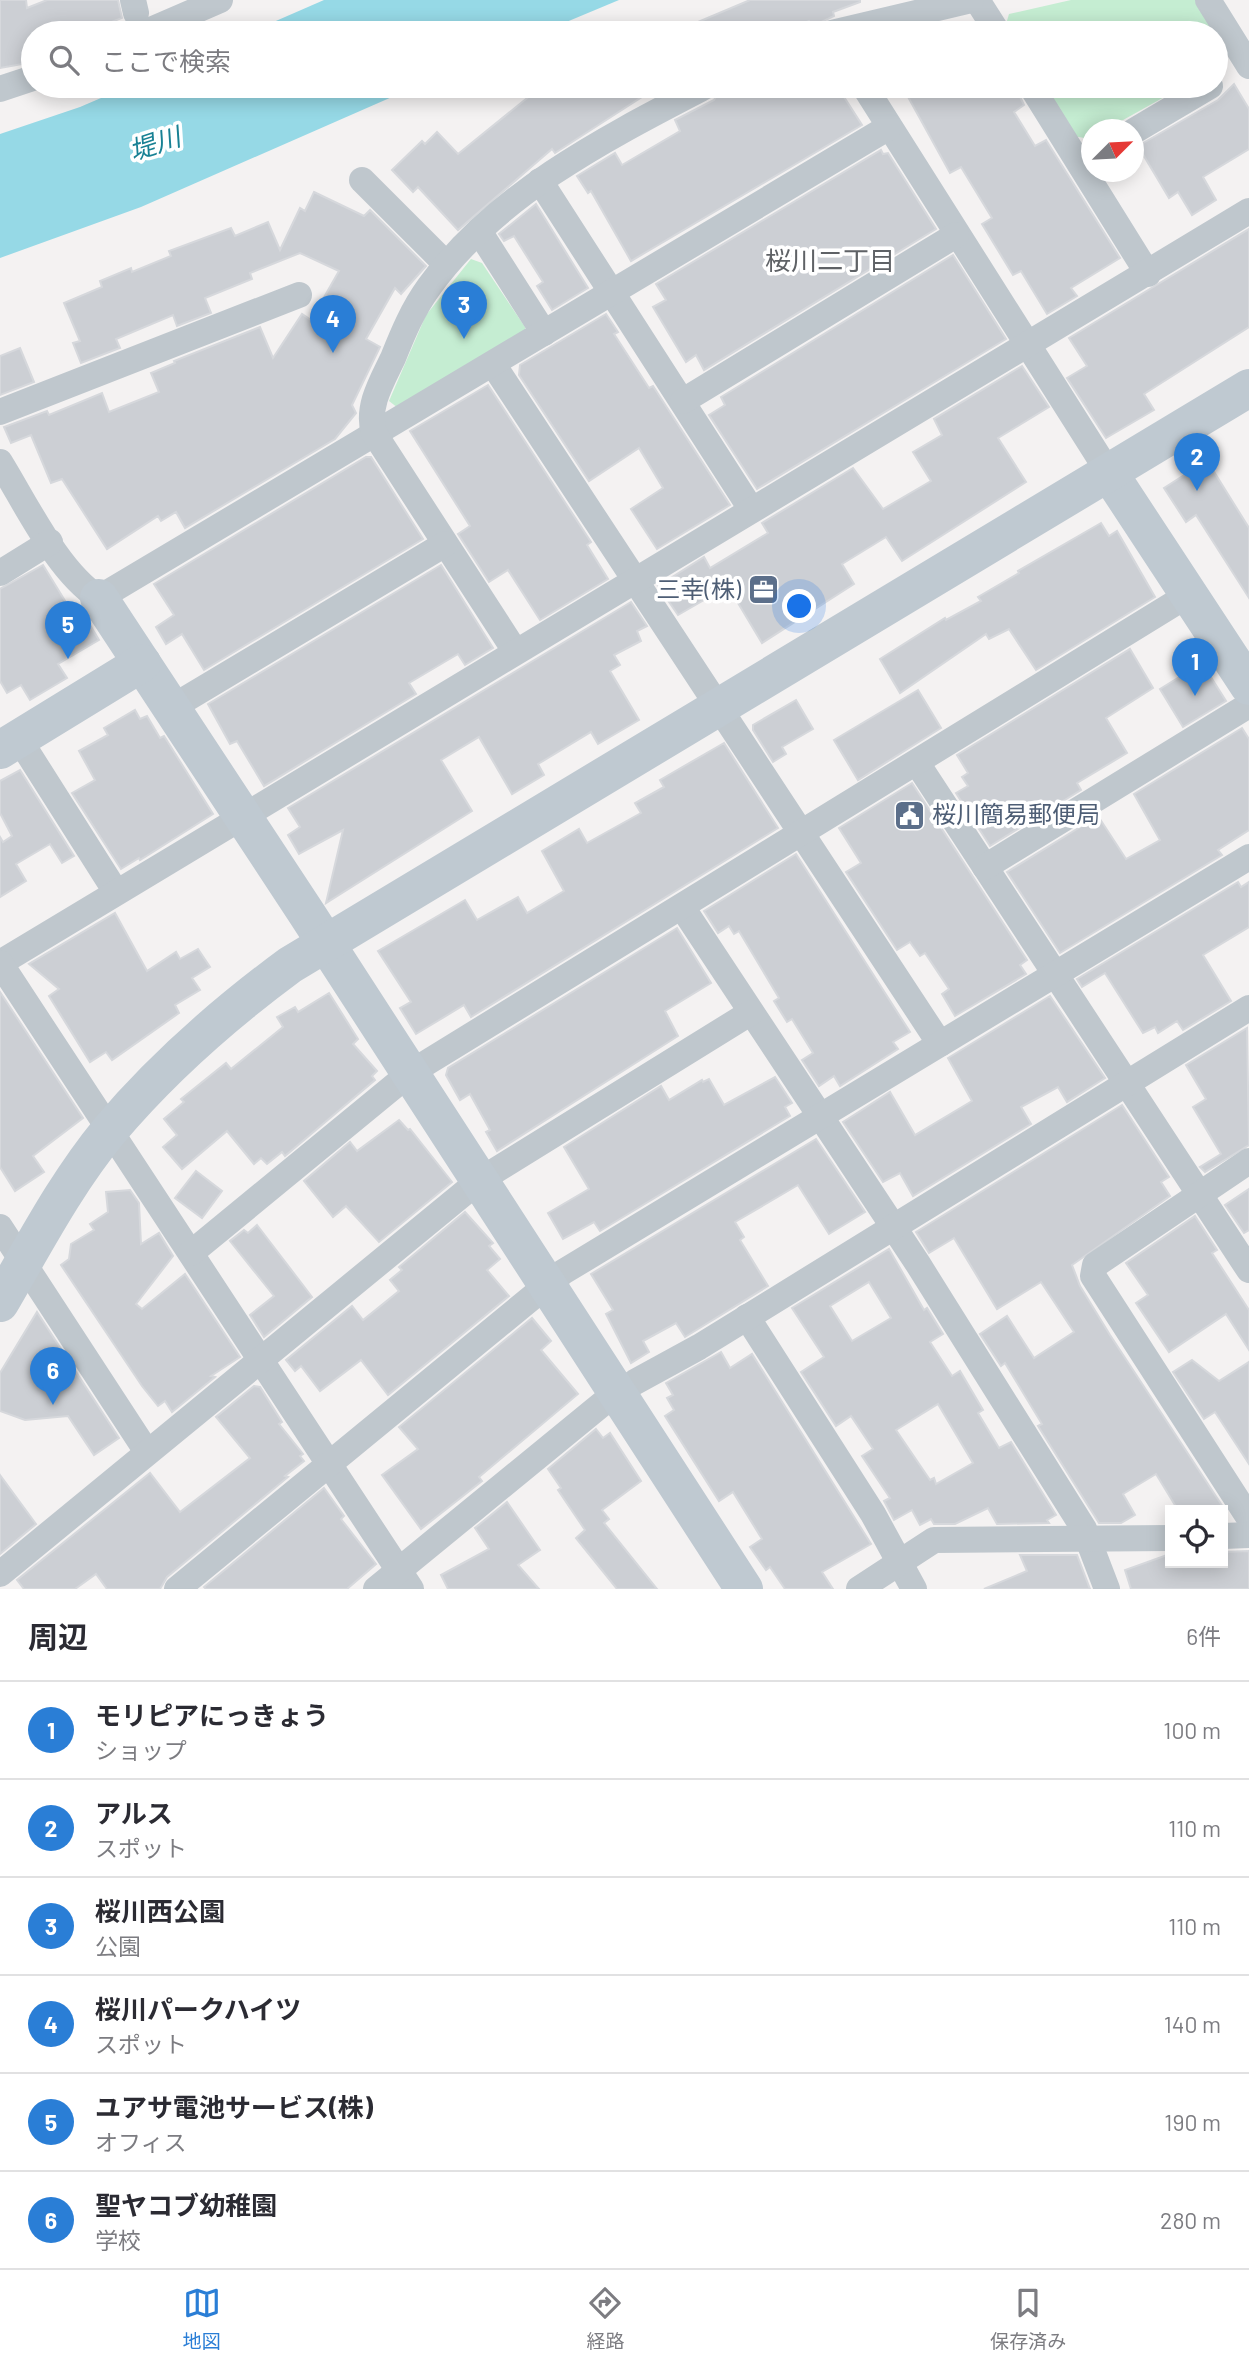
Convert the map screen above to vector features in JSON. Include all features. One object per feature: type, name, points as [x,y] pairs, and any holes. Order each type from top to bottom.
[{"type":"street","points":[[138,16],[220,0]]},
{"type":"street","points":[[883,21],[971,0]]},
{"type":"street","points":[[978,0],[991,21]]},
{"type":"street","points":[[1208,0],[1221,21]]},
{"type":"street","points":[[1228,32],[1248,64],[1228,75]]},
{"type":"street","points":[[0,89],[21,82]]},
{"type":"street","points":[[515,651],[374,433],[371,410],[417,304],[446,264],[479,230],[540,181],[685,98]]},
{"type":"street","points":[[871,98],[956,235],[1249,686]]},
{"type":"street","points":[[1040,98],[1081,155]]},
{"type":"street","points":[[1144,125],[1189,98]]},
{"type":"street","points":[[99,598],[889,127]]},
{"type":"street","points":[[362,180],[446,264]]},
{"type":"street","points":[[540,181],[751,509]]},
{"type":"street","points":[[1097,182],[1148,274]]},
{"type":"street","points":[[405,1580],[0,963],[1249,211]]},
{"type":"street","points":[[479,230],[544,333]]},
{"type":"street","points":[[683,401],[956,235]]},
{"type":"street","points":[[0,412],[299,295]]},
{"type":"street","points":[[493,364],[721,707],[940,1044]]},
{"type":"street","points":[[0,1303],[74,1180],[109,1132],[216,1023],[256,990],[325,942],[1249,388]]},
{"type":"street","points":[[0,462],[51,542],[85,589],[99,598],[243,815],[744,1589]]},
{"type":"street","points":[[0,573],[51,542]]},
{"type":"street","points":[[171,708],[445,544]]},
{"type":"street","points":[[191,1254],[410,1073],[1188,595]]},
{"type":"street","points":[[116,892],[9,745],[142,663]]},
{"type":"street","points":[[985,867],[1249,705]]},
{"type":"street","points":[[917,763],[1249,1270]]},
{"type":"street","points":[[177,1589],[548,1284],[1249,857]]},
{"type":"street","points":[[682,907],[892,1225],[1089,1540],[1107,1589]]},
{"type":"street","points":[[376,1589],[405,1580],[618,1393],[747,1317],[892,1225],[1249,1008]]},
{"type":"street","points":[[0,1574],[480,1180],[750,1013]]},
{"type":"street","points":[[1249,1161],[1095,1265],[1093,1276],[1241,1488],[1249,1518]]},
{"type":"street","points":[[0,1227],[147,1452]]},
{"type":"street","points":[[747,1317],[900,1561],[914,1589]]},
{"type":"street","points":[[1228,1536],[1249,1535]]},
{"type":"street","points":[[859,1589],[934,1541],[1165,1538]]},
{"type":"green space","points":[[1071,0],[1195,0],[1207,21],[1007,21],[1009,14]]},
{"type":"green space","points":[[1050,98],[1163,98],[1125,119],[1081,119],[1081,137],[1073,136]]},
{"type":"green space","points":[[471,259],[482,263],[525,327],[525,333],[398,408],[389,401],[426,315]]},
{"type":"water","points":[[324,0],[619,0],[569,21],[276,21]]},
{"type":"water","name":"堤川","points":[[101,98],[390,98],[141,207],[0,258],[0,134]]},
{"type":"building","points":[[0,0],[26,0],[27,8],[47,0],[118,0],[122,18],[114,21],[21,21],[21,64],[0,68]]},
{"type":"building","points":[[750,0],[860,0],[833,12],[834,16],[824,21],[700,21]]},
{"type":"building","points":[[1234,84],[1249,109],[1249,149],[1203,177],[1216,200],[1192,215],[1178,192],[1169,198],[1144,156],[1144,143],[1220,98],[1228,98],[1228,90]]},
{"type":"building","points":[[527,98],[640,98],[555,153],[552,149],[458,230],[418,187],[413,192],[392,170],[422,141],[425,144],[437,132],[458,154]]},
{"type":"building","points":[[845,98],[862,125],[631,261],[591,191],[588,193],[577,176],[615,153],[622,165],[680,131],[675,120],[714,100]]},
{"type":"building","points":[[909,98],[1021,98],[1024,105],[1014,112],[1035,146],[1046,140],[1120,258],[1071,288],[1077,296],[1047,314],[1021,271],[1013,275],[982,224],[992,218],[961,167],[950,173]]},
{"type":"building","points":[[881,150],[883,154],[888,153],[936,229],[704,370],[696,355],[686,362],[653,307],[666,300],[656,284]]},
{"type":"building","points":[[314,192],[364,216],[370,210],[426,266],[401,294],[395,288],[366,339],[380,347],[352,405],[356,413],[335,439],[185,528],[176,512],[161,521],[158,516],[107,549],[62,479],[51,483],[31,435],[11,443],[4,427],[47,411],[49,415],[102,393],[109,412],[159,392],[151,373],[175,363],[174,361],[260,327],[273,358],[302,314],[311,320],[339,271],[300,253],[250,273],[252,279],[205,298],[211,313],[177,326],[173,315],[116,339],[120,348],[81,363],[73,343],[80,341],[64,303],[102,287],[100,281],[131,268],[132,272],[171,256],[169,251],[231,228],[235,236],[268,222],[280,250],[300,208],[305,211]]},
{"type":"building","points":[[536,204],[588,288],[552,310],[537,286],[543,282],[514,236],[504,241],[499,234]]},
{"type":"building","points":[[1249,229],[1249,327],[1144,394],[1154,410],[1106,438],[1067,378],[1087,366],[1069,338]]},
{"type":"building","points":[[953,255],[1006,339],[757,489],[709,415],[725,405],[721,397]]},
{"type":"building","points":[[606,314],[618,332],[614,334],[649,388],[653,386],[730,505],[657,549],[631,509],[663,488],[639,448],[589,481],[519,375],[520,365]]},
{"type":"building","points":[[20,348],[34,382],[0,395],[0,356]]},
{"type":"building","points":[[1022,366],[1049,407],[998,438],[1026,482],[902,561],[886,537],[842,564],[854,584],[762,643],[732,593],[715,602],[711,596],[678,615],[658,586],[704,557],[710,568],[768,533],[762,523],[853,468],[883,509],[931,481],[913,452],[942,435],[934,419]]},
{"type":"building","points":[[488,385],[591,542],[587,545],[608,579],[540,620],[508,570],[489,582],[458,534],[470,526],[410,431]]},
{"type":"building","points":[[1203,454],[1249,528],[1249,598],[1196,515],[1186,522],[1164,488],[1189,472],[1185,465]]},
{"type":"building","points":[[366,457],[371,457],[423,539],[204,670],[182,634],[166,644],[156,627],[174,615],[154,584]]},
{"type":"building","points":[[1101,523],[1109,536],[1117,531],[1155,597],[1036,670],[1009,629],[989,639],[986,634],[900,693],[880,659],[945,618],[946,620],[981,601],[978,597]]},
{"type":"building","points":[[43,565],[67,604],[74,613],[81,610],[99,640],[58,664],[67,678],[30,700],[21,685],[7,693],[0,681],[0,589]]},
{"type":"building","points":[[441,565],[493,648],[465,665],[458,654],[409,683],[416,694],[264,786],[237,741],[230,744],[208,704]]},
{"type":"building","points":[[631,602],[647,626],[637,631],[641,641],[614,655],[620,665],[610,671],[639,720],[598,744],[591,732],[538,764],[544,775],[512,794],[479,737],[441,760],[472,811],[326,903],[343,830],[299,854],[288,835],[300,827],[288,808]]},
{"type":"building","points":[[1130,649],[1153,688],[1106,718],[1127,753],[1077,783],[1081,790],[990,846],[956,793],[968,786],[962,777],[968,773],[957,755]]},
{"type":"building","points":[[1202,663],[1226,701],[1183,727],[1160,689]]},
{"type":"building","points":[[918,690],[941,728],[858,780],[834,740]]},
{"type":"building","points":[[796,700],[813,729],[782,747],[786,754],[773,762],[753,730],[753,725]]},
{"type":"building","points":[[135,710],[140,719],[147,716],[160,738],[164,736],[213,814],[121,869],[72,793],[95,780],[79,751],[108,735],[104,728]]},
{"type":"building","points":[[1242,728],[1249,739],[1249,830],[1218,850],[1222,855],[1060,953],[1007,872],[1098,816],[1126,859],[1160,840],[1134,794]]},
{"type":"building","points":[[724,743],[778,828],[471,1017],[464,1005],[416,1034],[400,1008],[411,1002],[378,951],[465,900],[477,920],[518,897],[527,913],[564,891],[542,851],[579,829],[587,843],[641,813],[635,803],[664,787],[660,780]]},
{"type":"building","points":[[20,770],[74,856],[62,863],[50,844],[16,864],[26,881],[0,897],[0,837],[3,842],[12,836],[0,813],[0,781]]},
{"type":"building","points":[[912,783],[1027,960],[1020,965],[1026,974],[955,1016],[942,994],[949,989],[925,953],[920,956],[910,942],[897,950],[846,872],[861,863],[839,828]]},
{"type":"building","points":[[796,854],[910,1032],[893,1042],[898,1049],[840,1086],[834,1076],[819,1086],[802,1060],[813,1053],[792,1019],[787,1022],[774,1001],[779,998],[739,931],[734,934],[729,926],[718,933],[704,911]]},
{"type":"building","points":[[1238,882],[1241,887],[1249,882],[1249,927],[1203,955],[1231,1001],[1183,1030],[1177,1021],[1158,1033],[1155,1027],[1143,1033],[1105,973],[1082,987],[1077,979]]},
{"type":"building","points":[[115,913],[147,971],[176,952],[180,959],[198,949],[210,967],[192,978],[200,990],[175,1005],[179,1013],[112,1060],[106,1052],[90,1062],[49,996],[59,989],[29,964]]},
{"type":"building","points":[[677,928],[711,983],[665,1011],[678,1036],[497,1151],[486,1132],[490,1130],[470,1094],[460,1100],[446,1075],[448,1068]]},
{"type":"building","points":[[0,992],[83,1118],[33,1156],[44,1172],[15,1191],[0,1167]]},
{"type":"building","points":[[329,993],[358,1039],[353,1044],[377,1071],[372,1076],[375,1080],[285,1156],[282,1152],[267,1164],[261,1158],[254,1164],[227,1131],[182,1169],[163,1147],[177,1135],[164,1119],[184,1102],[181,1099],[226,1063],[231,1069],[283,1027],[277,1017],[295,1007],[298,1012]]},
{"type":"building","points":[[1050,996],[1105,1078],[1067,1102],[1058,1087],[1021,1107],[1031,1124],[913,1196],[900,1173],[883,1182],[843,1122],[890,1092],[915,1135],[972,1101],[948,1058]]},
{"type":"building","points":[[1247,1028],[1249,1145],[1205,1172],[1200,1167],[1221,1154],[1193,1107],[1206,1099],[1186,1065]]},
{"type":"building","points":[[775,1077],[792,1103],[785,1107],[790,1116],[600,1231],[594,1222],[563,1239],[548,1213],[589,1189],[564,1147],[661,1086],[669,1100],[702,1080],[703,1082],[709,1079],[724,1105]]},
{"type":"building","points":[[1122,1105],[1169,1177],[1161,1182],[1170,1196],[1072,1265],[1080,1286],[1110,1335],[1222,1505],[1175,1505],[1156,1474],[1123,1494],[1135,1515],[1121,1523],[1099,1523],[1038,1426],[1042,1424],[1005,1363],[1001,1366],[980,1334],[1007,1316],[1034,1358],[1074,1332],[1041,1282],[997,1309],[954,1238],[929,1253],[916,1232]]},
{"type":"building","points":[[399,1120],[410,1129],[452,1182],[379,1242],[346,1206],[333,1217],[304,1181],[350,1142],[357,1151]]},
{"type":"building","points":[[816,1139],[865,1212],[829,1234],[798,1185],[735,1222],[744,1237],[740,1240],[768,1286],[685,1337],[676,1323],[643,1341],[649,1352],[631,1363],[606,1314],[613,1310],[591,1274]]},
{"type":"building","points":[[196,1171],[222,1191],[202,1218],[175,1198]]},
{"type":"building","points":[[1249,1189],[1249,1230],[1244,1233],[1225,1205]]},
{"type":"building","points":[[130,1190],[139,1203],[141,1244],[159,1233],[173,1256],[136,1304],[142,1309],[185,1274],[240,1357],[211,1376],[215,1377],[172,1412],[165,1401],[158,1406],[142,1386],[61,1265],[69,1259],[71,1244],[94,1230],[90,1224],[108,1212],[106,1192]]},
{"type":"building","points":[[465,1212],[493,1243],[489,1246],[500,1259],[487,1270],[509,1296],[388,1395],[361,1360],[320,1391],[301,1366],[295,1371],[286,1360],[352,1306],[363,1320],[399,1291],[390,1280],[402,1270],[399,1267]]},
{"type":"building","points":[[1195,1216],[1217,1250],[1212,1253],[1249,1310],[1249,1350],[1226,1314],[1169,1352],[1136,1303],[1148,1295],[1126,1263]]},
{"type":"building","points":[[257,1225],[312,1297],[264,1337],[250,1315],[274,1296],[230,1241],[244,1230],[248,1233]]},
{"type":"building","points":[[889,1249],[924,1310],[927,1308],[943,1334],[930,1342],[952,1376],[960,1371],[983,1410],[978,1413],[999,1448],[1011,1442],[1056,1515],[1047,1520],[1049,1523],[997,1524],[988,1508],[955,1524],[934,1524],[931,1519],[920,1525],[912,1510],[894,1520],[884,1501],[890,1498],[862,1456],[873,1449],[851,1416],[836,1426],[801,1372],[824,1357],[792,1308]],"holes":[[[869,1282],[891,1318],[852,1341],[830,1306]],[[938,1404],[973,1463],[936,1484],[934,1478],[930,1480],[896,1430]]]},
{"type":"building","points":[[37,1312],[119,1438],[94,1455],[68,1416],[25,1420],[0,1411],[0,1373]]},
{"type":"building","points":[[532,1318],[551,1341],[541,1350],[578,1394],[479,1477],[482,1481],[421,1529],[382,1475],[418,1449],[399,1427]]},
{"type":"building","points":[[721,1352],[730,1368],[752,1354],[871,1544],[822,1572],[833,1589],[785,1589],[770,1567],[766,1570],[750,1547],[762,1539],[733,1492],[719,1501],[665,1416],[674,1410],[667,1398],[673,1395],[666,1383]]},
{"type":"building","points":[[1192,1360],[1219,1381],[1249,1362],[1249,1464],[1215,1412],[1204,1419],[1173,1372]]},
{"type":"building","points":[[254,1386],[260,1387],[282,1422],[279,1424],[303,1454],[300,1456],[304,1461],[285,1476],[288,1477],[167,1577],[160,1589],[107,1589],[96,1574],[75,1589],[24,1589],[17,1580],[150,1473],[180,1512],[250,1458],[216,1417]]},
{"type":"building","points":[[596,1429],[603,1438],[610,1433],[641,1481],[602,1510],[609,1519],[604,1523],[657,1589],[617,1589],[576,1538],[585,1530],[558,1490],[561,1488],[548,1469]]},
{"type":"building","points":[[0,1475],[36,1524],[0,1554]]},
{"type":"building","points":[[324,1488],[344,1516],[341,1519],[376,1564],[347,1589],[204,1587]]},
{"type":"building","points":[[507,1502],[540,1550],[518,1565],[539,1589],[448,1589],[441,1575],[489,1549],[475,1528]]},
{"type":"building","points":[[1249,1551],[1249,1589],[1131,1589],[1125,1570],[1165,1556],[1165,1568],[1228,1568],[1228,1552]]},
{"type":"building","points":[[1020,1555],[1077,1555],[1090,1589],[984,1589],[1027,1571]]},
{"type":"place","name":"桜川西公園","points":[[464,339]]},
{"type":"place","name":"桜川パークハイツ","points":[[333,353]]},
{"type":"place","name":"アルス","points":[[1197,491]]},
{"type":"place","name":"三幸(株)","points":[[764,590]]},
{"type":"place","name":"ユアサ電池サービス(株)","points":[[68,659]]},
{"type":"place","name":"モリピアにっきょう","points":[[1195,696]]},
{"type":"place","name":"桜川簡易郵便局","points":[[909,815]]},
{"type":"place","name":"聖ヤコブ幼稚園","points":[[53,1405]]},
{"type":"district","name":"桜川二丁目","points":[[830,261]]}]
